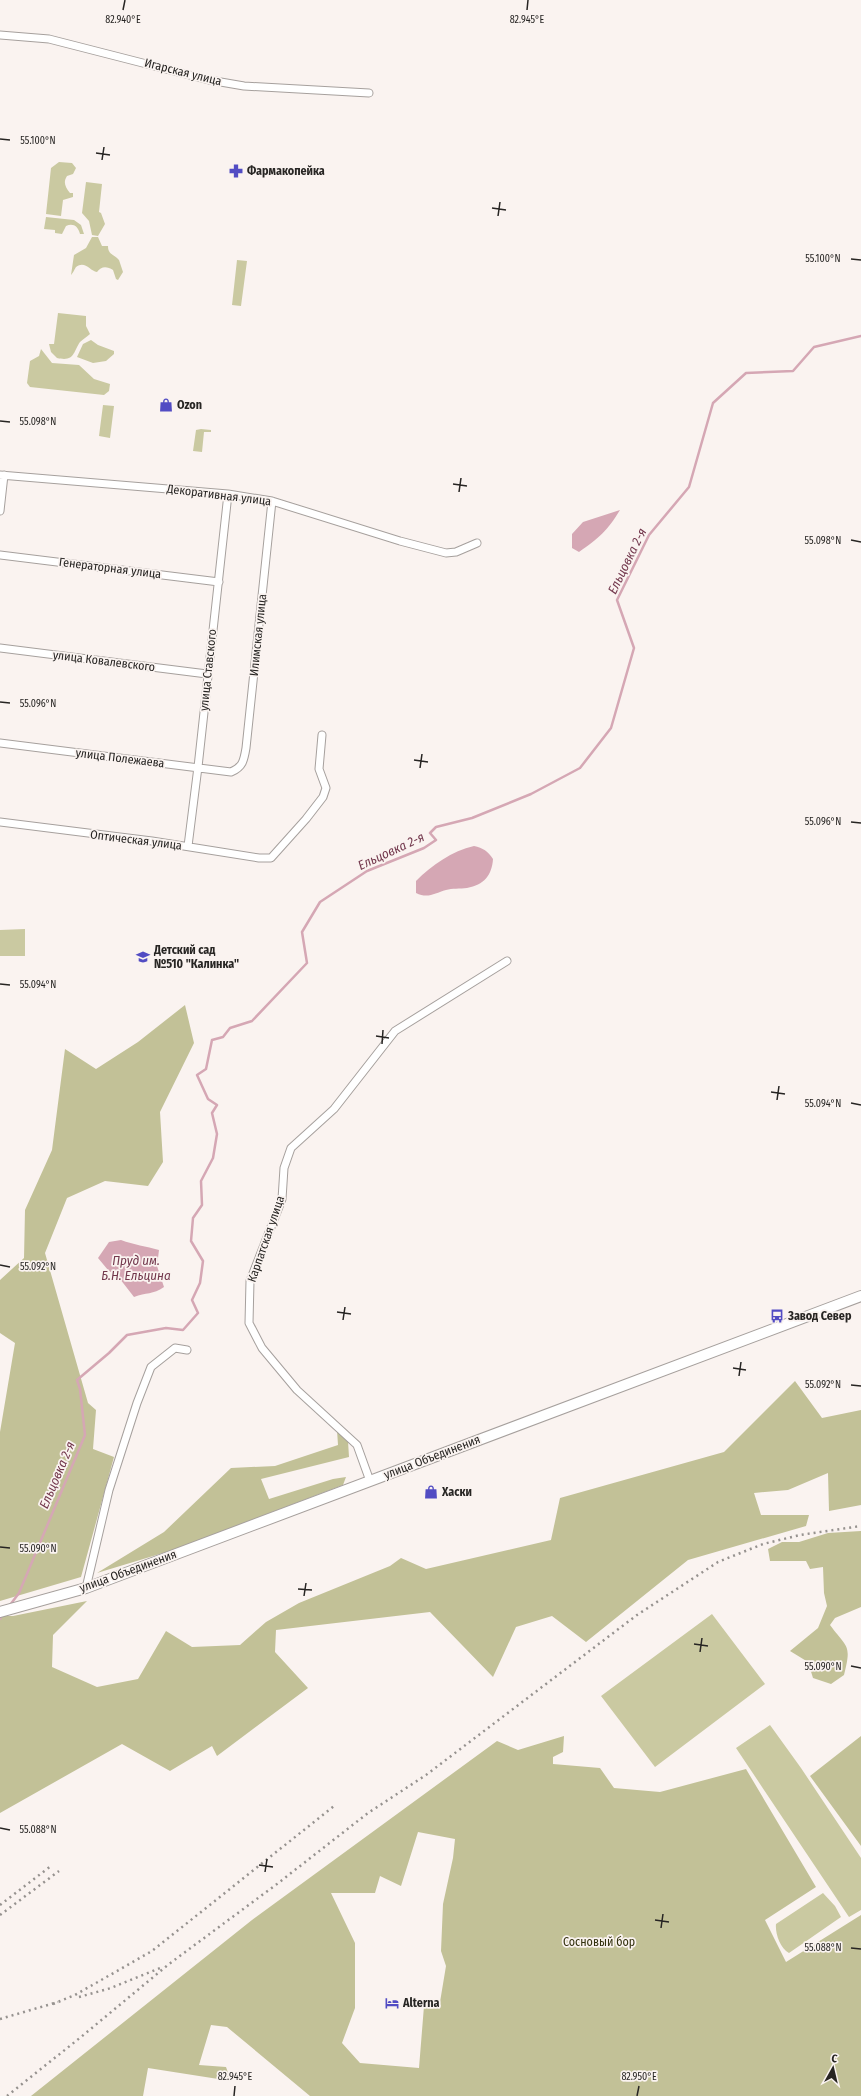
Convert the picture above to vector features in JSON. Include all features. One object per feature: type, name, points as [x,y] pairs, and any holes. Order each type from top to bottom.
[{"type":"main road","name":"улица Объединения","points":[[0,1612],[86,1588],[861,1296]]},
{"type":"street","name":"Игарская улица","points":[[0,35],[49,39],[209,80],[244,86],[369,93]]},
{"type":"street","name":"Декоративная улица","points":[[2,475],[228,494],[272,501],[400,541],[446,553],[456,552],[477,543]]},
{"type":"street","points":[[0,511],[2,475]]},
{"type":"street","name":"улица Ставского","points":[[188,846],[228,494]]},
{"type":"street","name":"Илимская улица","points":[[240,768],[244,761],[246,748],[272,501]]},
{"type":"street","name":"Генераторная улица","points":[[0,555],[219,582]]},
{"type":"street","name":"улица Ковалевского","points":[[0,648],[207,674]]},
{"type":"street","name":"Оптическая улица","points":[[0,822],[188,846],[259,858],[271,858],[306,819],[323,797],[326,788],[319,768],[322,735]]},
{"type":"street","name":"улица Полежаева","points":[[0,743],[231,772],[240,768]]},
{"type":"street","name":"Карпатская улица","points":[[370,1481],[357,1445],[297,1390],[262,1348],[250,1323],[250,1281],[282,1199],[284,1168],[291,1148],[334,1109],[395,1031],[508,961]]},
{"type":"street","points":[[86,1588],[109,1490],[137,1403],[151,1367],[175,1348],[187,1350]]},
{"type":"green space","points":[[59,162],[72,163],[76,168],[73,174],[67,176],[65,180],[66,187],[70,193],[73,193],[73,197],[63,200],[61,216],[46,214],[51,168]]},
{"type":"green space","points":[[86,182],[102,184],[99,212],[101,213],[105,224],[98,236],[92,235],[89,221],[82,213]]},
{"type":"green space","points":[[46,217],[74,220],[81,225],[84,234],[80,234],[78,229],[73,225],[66,226],[62,234],[55,233],[55,230],[44,229]]},
{"type":"green space","points":[[92,237],[98,237],[102,246],[108,246],[110,253],[119,260],[123,272],[118,280],[116,279],[113,270],[106,267],[97,272],[85,265],[79,265],[71,275],[74,255],[86,248]]},
{"type":"green space","points":[[237,260],[247,261],[241,306],[232,305]]},
{"type":"green space","points":[[58,313],[86,316],[86,326],[90,334],[80,342],[73,355],[67,359],[57,358],[51,352],[49,344],[54,344]]},
{"type":"green space","points":[[91,340],[98,345],[114,351],[114,354],[106,361],[93,363],[77,357],[83,344]]},
{"type":"green space","points":[[41,349],[52,363],[79,365],[94,379],[110,384],[109,391],[104,395],[30,387],[27,383],[30,361],[39,356]]},
{"type":"green space","points":[[103,405],[114,406],[110,438],[99,436]]},
{"type":"green space","points":[[196,430],[211,430],[211,432],[204,432],[202,452],[193,451]]},
{"type":"green space","points":[[25,929],[25,956],[0,956],[0,930]]},
{"type":"green space","points":[[185,1005],[194,1043],[160,1112],[163,1162],[148,1186],[105,1181],[67,1198],[45,1253],[88,1403],[96,1410],[93,1449],[114,1457],[81,1577],[0,1601],[0,1432],[15,1343],[0,1333],[0,1280],[24,1258],[25,1210],[52,1150],[65,1049],[96,1069],[138,1042]]},
{"type":"green space","points":[[795,1381],[822,1418],[861,1410],[861,1505],[829,1511],[828,1473],[788,1490],[754,1493],[761,1515],[809,1515],[806,1526],[688,1560],[586,1642],[552,1616],[516,1627],[493,1677],[430,1612],[276,1630],[275,1652],[308,1688],[217,1756],[212,1746],[170,1771],[122,1744],[0,1813],[0,1616],[13,1616],[87,1601],[53,1635],[52,1667],[97,1687],[138,1679],[166,1631],[192,1647],[240,1645],[266,1622],[299,1603],[390,1566],[401,1558],[426,1569],[551,1540],[560,1498],[724,1452]]},
{"type":"green space","points":[[337,1430],[348,1441],[349,1457],[261,1479],[269,1499],[333,1479],[346,1477],[343,1485],[173,1550],[97,1573],[164,1532],[231,1468],[275,1466],[338,1445]]},
{"type":"green space","points":[[861,1531],[861,1607],[835,1618],[830,1625],[844,1643],[848,1652],[844,1675],[831,1684],[813,1678],[808,1662],[790,1651],[818,1628],[827,1606],[824,1593],[823,1567],[810,1569],[806,1561],[770,1561],[768,1549],[782,1542],[799,1542],[828,1533]]},
{"type":"green space","points":[[712,1614],[765,1684],[655,1767],[601,1696]]},
{"type":"green space","points":[[770,1725],[801,1768],[861,1858],[861,1910],[849,1917],[736,1748]]},
{"type":"green space","name":"Сосновый бор","points":[[564,1736],[563,1752],[553,1757],[553,1764],[600,1768],[614,1788],[660,1792],[746,1769],[816,1887],[765,1920],[786,1962],[861,1915],[861,2096],[310,2096],[227,2027],[211,2025],[199,2065],[226,2067],[231,2081],[148,2068],[143,2096],[31,2096],[252,1920],[497,1741],[518,1750]],"holes":[[[418,1832],[455,1839],[453,1858],[443,1904],[441,1951],[446,1966],[439,2008],[424,2006],[419,2068],[360,2063],[342,2043],[355,2008],[355,1943],[331,1893],[375,1893],[380,1876],[401,1886]]]},
{"type":"green space","points":[[861,1736],[861,1846],[810,1776]]},
{"type":"green space","points":[[823,1893],[835,1906],[841,1917],[789,1953],[783,1948],[779,1940],[776,1932],[776,1924]]},
{"type":"water","points":[[620,510],[607,529],[592,543],[579,552],[572,548],[572,534],[583,522]]},
{"type":"water","points":[[474,846],[485,850],[493,859],[491,870],[482,882],[473,887],[448,889],[435,894],[420,895],[416,893],[416,881],[429,869],[450,855]]},
{"type":"water","name":"Пруд им. Б.Н. Ельцина","points":[[121,1240],[159,1250],[157,1266],[164,1287],[156,1291],[134,1297],[120,1279],[108,1270],[98,1258],[109,1242]]},
{"type":"waterway","name":"Ельцовка 2-я","points":[[10,1605],[19,1593],[85,1435],[80,1389],[77,1380],[109,1353],[127,1335],[166,1328],[183,1330],[198,1313],[192,1300],[200,1283],[203,1261],[191,1241],[193,1218],[202,1205],[201,1181],[213,1158],[217,1134],[212,1113],[217,1105],[208,1099],[197,1075],[206,1069],[212,1040],[223,1037],[230,1028],[252,1021],[307,963],[302,932],[320,902],[367,871],[424,848],[436,840],[430,833],[436,827],[472,818],[531,794],[580,768],[611,728],[634,648],[617,600],[649,535],[689,487],[713,403],[746,373],[793,371],[814,347],[861,336]]},
{"type":"waterway","name":"Ельцовка 2-я","points":[[0,1619],[2,1615]]},
{"type":"railway","points":[[7,2096],[169,1964],[277,1884],[368,1813],[426,1775],[637,1615],[718,1562],[763,1544],[800,1535],[861,1526]]},
{"type":"railway","points":[[53,2004],[75,1995],[152,1951],[334,1806]]},
{"type":"railway","points":[[0,1905],[51,1866]]},
{"type":"railway","points":[[0,1915],[59,1871]]},
{"type":"railway","points":[[79,1997],[111,1988],[160,1968]]},
{"type":"railway","points":[[0,2019],[58,2002]]},
{"type":"place","name":"Фармакопейка","points":[[236,171]]},
{"type":"place","name":"Ozon","points":[[166,405]]},
{"type":"place","name":"Детский сад №510 \"Калинка\"","points":[[143,957]]},
{"type":"place","name":"Завод Север","points":[[777,1316]]},
{"type":"place","name":"Хаски","points":[[431,1492]]},
{"type":"place","name":"Alterna","points":[[392,2003]]}]
